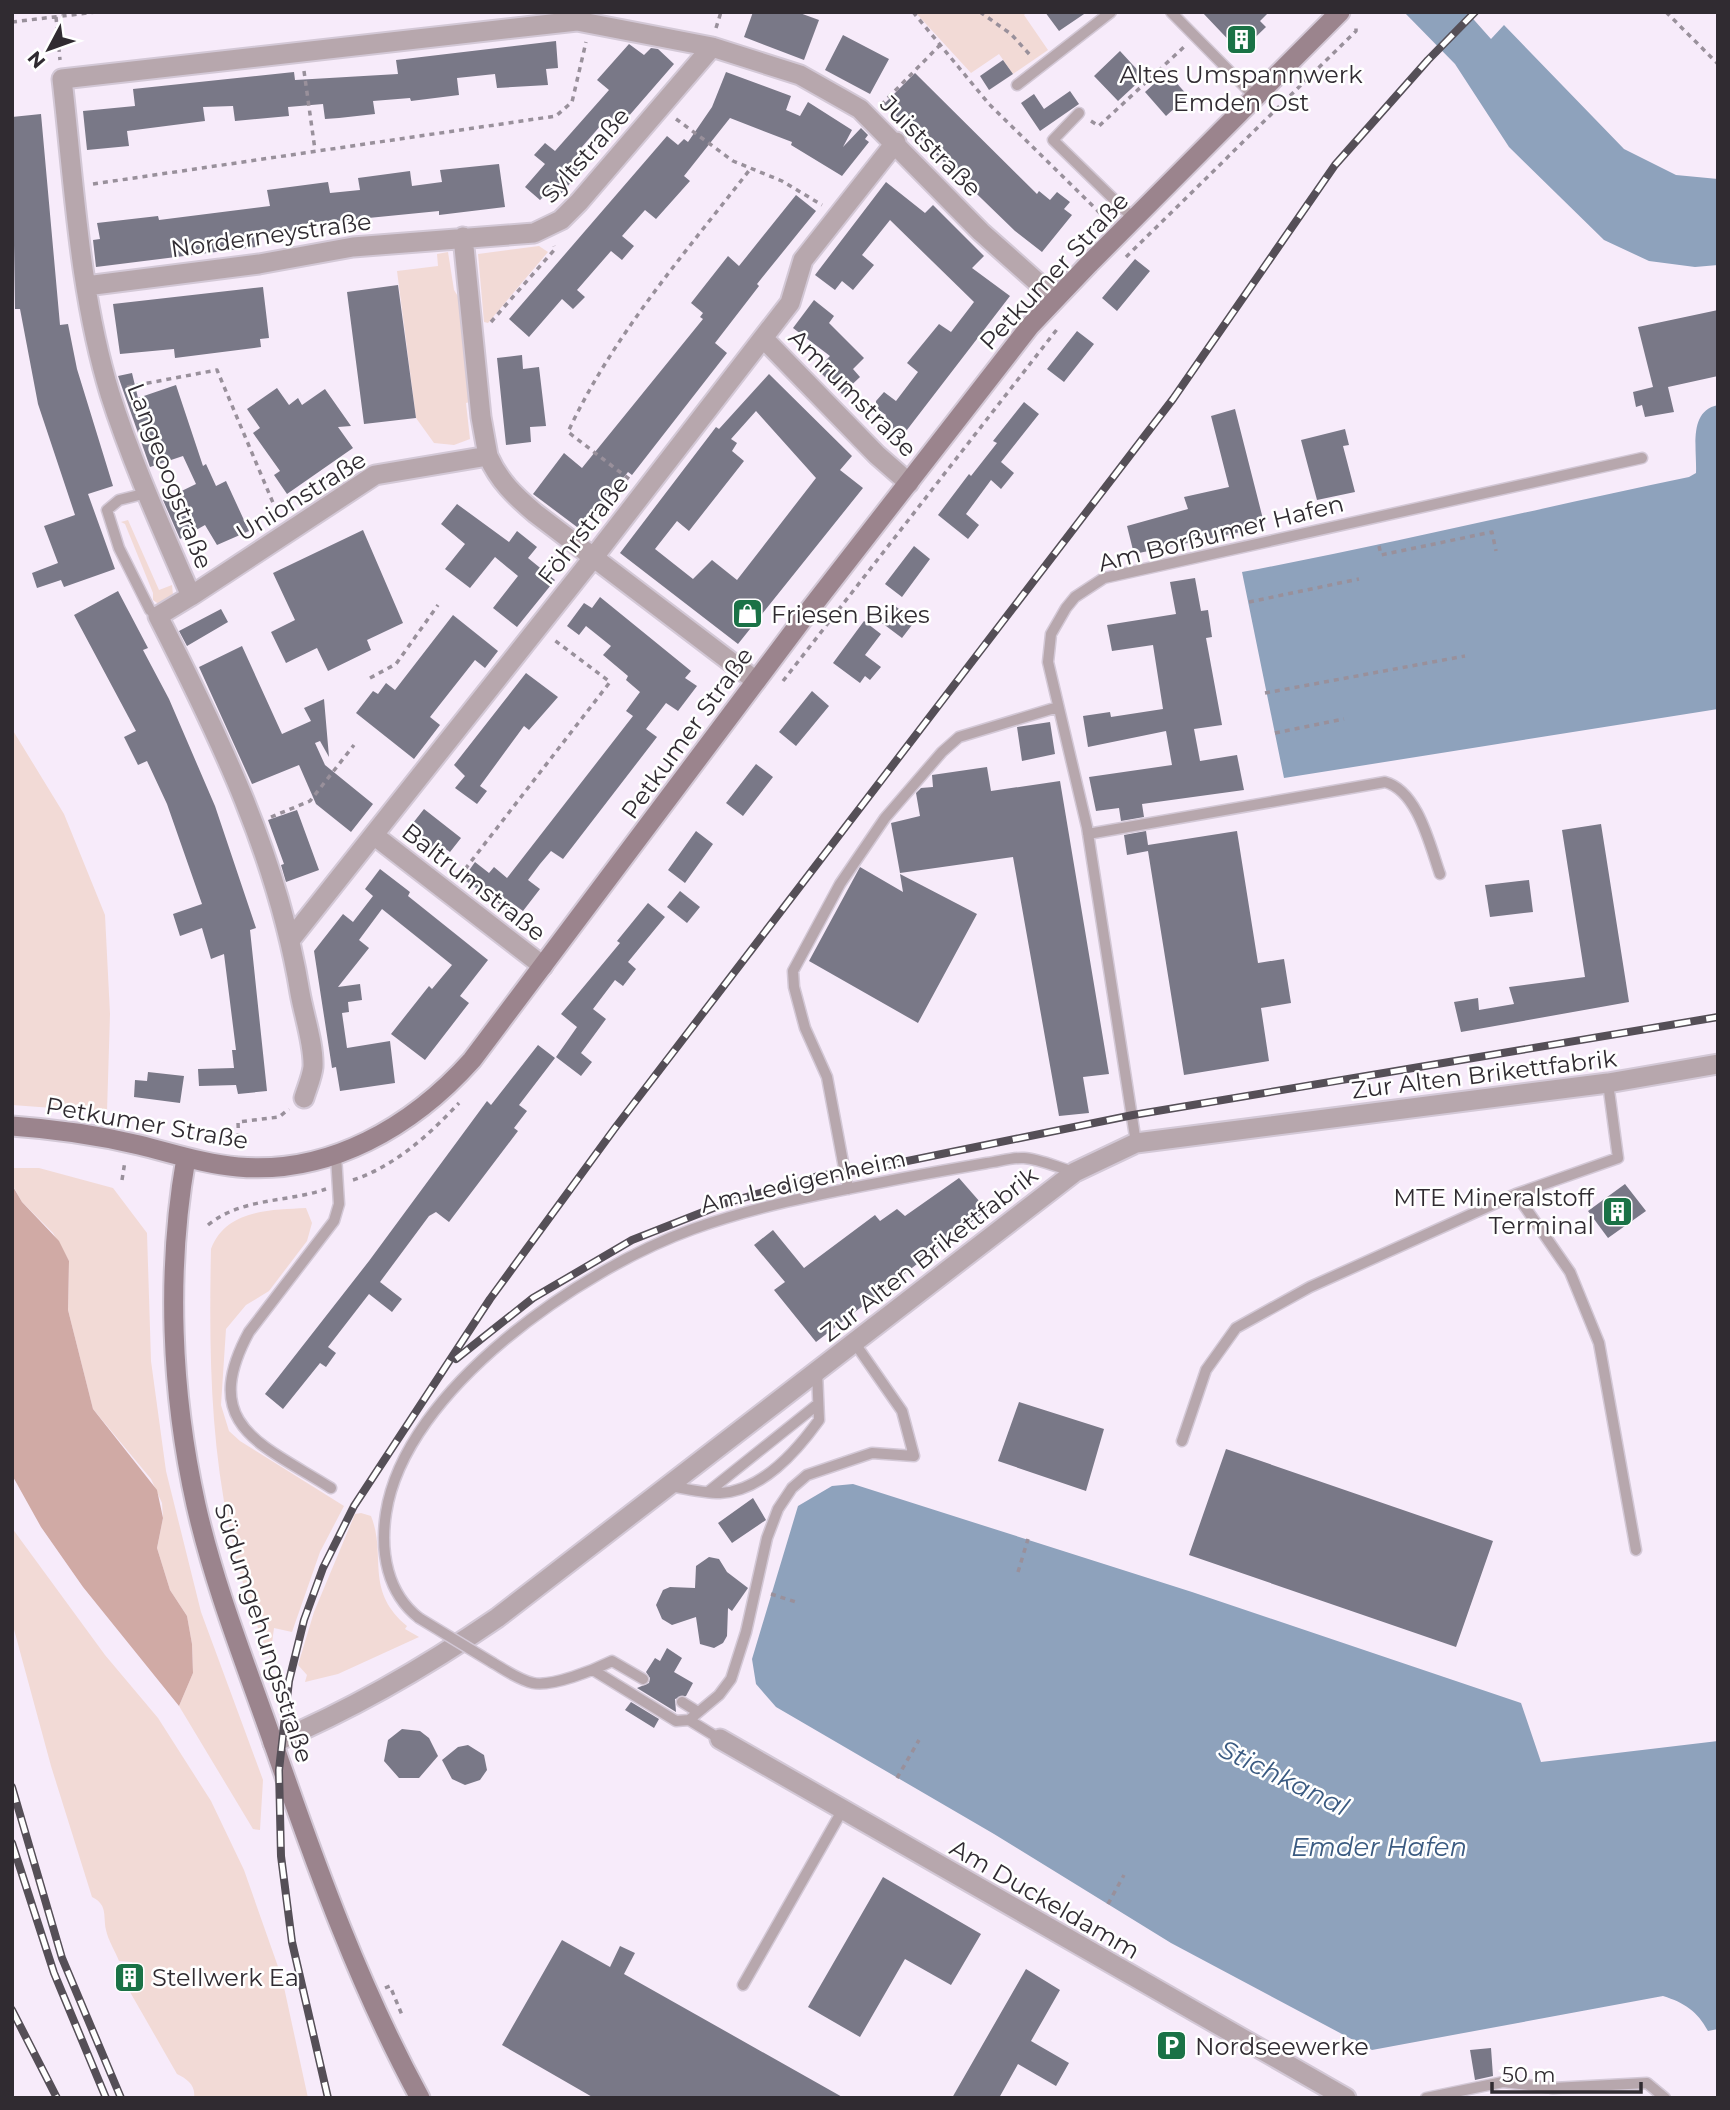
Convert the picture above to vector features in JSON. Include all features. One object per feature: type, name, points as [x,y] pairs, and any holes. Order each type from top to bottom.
[{"type":"main road","name":"Petkumer Straße","points":[[12,1126],[72,1132],[186,1158],[240,1167],[288,1167],[336,1156],[392,1129],[451,1083],[543,966],[756,681],[1003,360],[1055,298],[1340,12]]},
{"type":"main road","name":"Südumgehungsstraße","points":[[186,1158],[177,1219],[175,1309],[178,1377],[187,1456],[210,1557],[273,1743],[342,1929],[386,2033],[420,2098]]},
{"type":"street","name":"Juiststraße","points":[[62,79],[565,22],[591,22],[712,47],[800,75],[842,97],[870,117],[982,232],[1055,298]]},
{"type":"street","name":"Syltstraße","points":[[463,237],[534,233],[547,229],[579,202],[712,47]]},
{"type":"street","name":"Langeoogstraße","points":[[62,79],[86,286],[110,392],[147,493],[191,596],[158,616]]},
{"type":"street","name":"Föhrstraße","points":[[291,939],[375,836],[790,303],[803,261],[896,142]]},
{"type":"street","name":"Norderneystraße","points":[[86,286],[259,264],[353,247],[463,237]]},
{"type":"street","points":[[463,237],[488,456],[495,473],[510,492],[756,681]]},
{"type":"street","name":"Amrumstraße","points":[[763,338],[877,455],[909,483]]},
{"type":"street","name":"Unionstraße","points":[[191,596],[375,475],[488,456]]},
{"type":"street","points":[[158,616],[208,713],[255,823],[291,939],[313,1067],[304,1098]]},
{"type":"street","name":"Baltrumstraße","points":[[375,836],[543,966]]},
{"type":"street","name":"Zur Alten Brikettfabrik","points":[[273,1743],[321,1721],[473,1635],[1075,1172],[1136,1143],[1608,1083],[1718,1064]]},
{"type":"street","name":"Am Duckeldamm","points":[[720,1740],[1346,2098]]},
{"type":"lane","points":[[1017,85],[1111,12]]},
{"type":"lane","points":[[1171,12],[1255,97]]},
{"type":"lane","points":[[1079,114],[1053,140],[1127,226]]},
{"type":"lane","name":"Am Borßumer Hafen","points":[[1136,1143],[1088,834],[1048,662],[1051,634],[1075,597],[1104,578],[1642,458]]},
{"type":"lane","points":[[147,493],[119,500],[107,510],[119,548],[150,610],[158,616]]},
{"type":"lane","points":[[848,1189],[827,1077],[804,1028],[793,971],[840,884],[885,818],[942,752],[959,737],[1058,706]]},
{"type":"lane","points":[[1088,834],[1385,782],[1397,785],[1404,793],[1420,821],[1440,874]]},
{"type":"lane","points":[[1182,1441],[1206,1370],[1236,1328],[1310,1287],[1516,1194],[1618,1158],[1608,1083]]},
{"type":"lane","points":[[331,1488],[251,1438],[236,1420],[230,1399],[241,1348],[249,1332],[334,1221],[339,1204],[336,1156]]},
{"type":"lane","name":"Am Ledigenheim","points":[[643,1679],[612,1661],[593,1670],[542,1684],[532,1683],[493,1663],[419,1618],[400,1601],[389,1576],[384,1539],[387,1503],[400,1464],[445,1397],[462,1379],[544,1310],[640,1252],[692,1230],[739,1214],[848,1189],[1024,1158],[1075,1172]]},
{"type":"lane","points":[[1516,1194],[1570,1272],[1599,1343],[1636,1550]]},
{"type":"lane","points":[[689,1720],[719,1695],[731,1679],[746,1632],[767,1538],[778,1508],[792,1488],[807,1475],[872,1453],[914,1456],[902,1411],[854,1342]]},
{"type":"lane","points":[[667,1486],[721,1493],[752,1483],[791,1456],[819,1420],[817,1370]]},
{"type":"lane","points":[[708,1492],[818,1404]]},
{"type":"lane","points":[[593,1670],[676,1721],[689,1720],[720,1740]]},
{"type":"lane","points":[[682,1702],[698,1712]]},
{"type":"lane","points":[[743,1984],[842,1811]]},
{"type":"lane","points":[[1426,2098],[1503,2082],[1553,2088],[1647,2083],[1665,2098]]},
{"type":"path","points":[[12,22],[96,12]]},
{"type":"path","points":[[912,12],[989,104],[1127,226]]},
{"type":"path","points":[[980,12],[1011,34],[1041,67]]},
{"type":"path","points":[[1665,12],[1718,64]]},
{"type":"path","points":[[56,17],[62,79]]},
{"type":"path","points":[[75,186],[556,116],[572,102],[591,22]]},
{"type":"path","points":[[1079,114],[1099,126],[1195,36]]},
{"type":"path","points":[[870,117],[940,45]]},
{"type":"path","points":[[301,52],[315,151]]},
{"type":"path","points":[[661,107],[733,160],[805,193],[839,216]]},
{"type":"path","points":[[645,491],[568,432],[585,394],[656,291],[751,168]]},
{"type":"path","points":[[474,342],[555,249],[547,229]]},
{"type":"path","points":[[110,392],[159,379],[217,370],[285,532]]},
{"type":"path","points":[[1380,546],[1381,555],[1492,532],[1496,551]]},
{"type":"path","points":[[1249,602],[1359,579]]},
{"type":"path","points":[[370,678],[396,664],[438,605]]},
{"type":"path","points":[[447,893],[610,682],[538,627]]},
{"type":"path","points":[[1265,693],[1465,656]]},
{"type":"path","points":[[1275,733],[1344,719]]},
{"type":"path","points":[[255,823],[310,801],[354,745]]},
{"type":"path","points":[[240,1167],[238,1122],[279,1117],[304,1098]]},
{"type":"path","points":[[1018,1572],[1028,1539]]},
{"type":"path","points":[[771,1594],[796,1602]]},
{"type":"path","points":[[897,1778],[919,1740]]},
{"type":"path","points":[[1108,1904],[1124,1875]]},
{"type":"path","points":[[390,1986],[402,2015]]},
{"type":"shaded area","points":[[915,12],[1027,12],[1024,15],[1048,50],[1013,74],[999,54],[971,73]]},
{"type":"shaded area","points":[[539,246],[548,252],[488,323],[484,322],[478,254]]},
{"type":"shaded area","points":[[448,252],[454,290],[459,298],[470,402],[466,403],[470,439],[454,445],[434,443],[416,418],[397,271],[438,266],[437,254]]},
{"type":"shaded area","points":[[128,520],[159,590],[172,585],[173,595],[160,605],[153,600],[153,593],[125,524],[121,522]]},
{"type":"shaded area","points":[[12,729],[64,814],[105,915],[110,1014],[107,1112],[12,1105]]},
{"type":"shaded area","points":[[12,1168],[39,1168],[113,1188],[147,1233],[151,1361],[166,1471],[201,1612],[263,1780],[260,1830],[253,1829],[179,1706],[193,1673],[192,1644],[187,1616],[170,1590],[157,1548],[163,1518],[162,1503],[151,1479],[93,1409],[68,1310],[69,1261],[53,1233],[22,1202],[12,1184]]},
{"type":"shaded area","points":[[12,1185],[22,1202],[59,1241],[69,1261],[68,1310],[93,1409],[157,1490],[163,1518],[157,1548],[170,1590],[187,1616],[192,1644],[193,1673],[179,1706],[83,1587],[41,1527],[12,1475]]},
{"type":"shaded area","points":[[306,1208],[312,1223],[307,1241],[269,1291],[246,1305],[226,1329],[221,1405],[229,1431],[240,1441],[344,1506],[320,1552],[292,1632],[274,1628],[270,1658],[236,1557],[225,1507],[213,1406],[211,1249],[227,1226],[238,1219],[265,1211]]},
{"type":"shaded area","points":[[355,1514],[371,1516],[385,1599],[407,1626],[405,1629],[419,1637],[338,1674],[305,1682],[307,1675],[298,1665],[314,1612]]},
{"type":"shaded area","points":[[12,1528],[105,1655],[158,1718],[211,1801],[244,1870],[282,1978],[308,2098],[194,2098],[192,2086],[177,2074],[130,1992],[142,1984],[132,1962],[119,1961],[107,1934],[103,1907],[92,1897],[51,1766],[12,1622]]},
{"type":"water","points":[[1404,12],[1467,12],[1491,39],[1504,25],[1624,149],[1676,175],[1718,179],[1718,265],[1695,267],[1649,261],[1604,240],[1509,147],[1455,64]]},
{"type":"water","points":[[1718,405],[1718,709],[1284,778],[1242,572],[1689,477],[1696,473],[1695,442],[1698,423],[1708,409]]},
{"type":"water","name":"Emder Hafen","points":[[853,1484],[1192,1592],[1521,1703],[1541,1762],[1718,1741],[1718,2029],[1708,2031],[1690,2009],[1663,1996],[1372,2050],[1171,1943],[994,1834],[776,1707],[756,1684],[752,1659],[798,1506],[832,1486]]},
{"type":"building","points":[[753,12],[797,12],[819,20],[804,60],[744,37]]},
{"type":"building","points":[[1045,12],[1087,12],[1059,31]]},
{"type":"building","name":"Altes Umspannwerk Emden Ost","points":[[1202,12],[1269,12],[1260,21],[1266,27],[1240,52]]},
{"type":"building","points":[[843,35],[889,59],[870,94],[825,70]]},
{"type":"building","points":[[556,41],[558,68],[546,69],[548,85],[497,88],[495,74],[457,78],[459,95],[411,101],[410,98],[373,101],[375,114],[325,119],[323,104],[288,107],[289,116],[235,121],[233,106],[203,107],[205,121],[127,131],[129,146],[87,150],[83,111],[135,106],[133,89],[294,72],[295,80],[398,74],[396,60]]},
{"type":"building","points":[[629,44],[644,55],[651,48],[658,49],[674,64],[621,125],[609,116],[581,148],[592,158],[555,201],[546,194],[540,200],[525,187],[545,164],[534,155],[545,143],[555,151],[609,90],[597,80]]},
{"type":"building","points":[[1120,51],[1144,77],[1118,101],[1094,76]]},
{"type":"building","points":[[1003,60],[1013,74],[989,90],[980,76]]},
{"type":"building","points":[[726,72],[791,96],[786,110],[800,116],[808,102],[852,130],[843,147],[861,128],[868,135],[865,139],[869,142],[842,176],[791,145],[792,142],[730,118],[684,176],[690,181],[656,219],[645,210],[622,236],[634,246],[622,260],[611,251],[577,290],[585,297],[573,309],[562,299],[529,337],[509,319],[667,136],[678,145],[684,139],[688,142],[712,107]]},
{"type":"building","points":[[1167,72],[1188,96],[1166,116],[1145,92]]},
{"type":"building","points":[[915,73],[1037,194],[1039,191],[1050,200],[1057,192],[1070,202],[1064,209],[1072,215],[1042,252],[1015,231],[884,104]]},
{"type":"building","points":[[1070,91],[1079,104],[1040,131],[1021,103],[1034,94],[1044,109]]},
{"type":"building","points":[[41,114],[60,325],[68,324],[77,369],[113,486],[88,494],[115,569],[64,587],[61,580],[37,588],[32,573],[58,563],[44,526],[75,515],[38,404],[20,309],[15,309],[12,117]]},
{"type":"building","points":[[499,164],[505,207],[439,215],[439,211],[338,221],[338,225],[255,236],[256,247],[96,267],[93,240],[100,239],[97,223],[158,216],[159,220],[270,206],[267,190],[328,182],[330,193],[360,190],[358,178],[410,171],[412,186],[442,182],[440,170]]},
{"type":"building","points":[[886,182],[925,213],[933,205],[984,256],[972,268],[1010,296],[900,439],[879,424],[886,415],[876,408],[876,401],[884,392],[896,401],[918,372],[907,363],[939,324],[951,332],[974,302],[890,220],[862,255],[874,265],[853,290],[842,281],[835,290],[815,275]]},
{"type":"building","points":[[796,195],[816,211],[757,284],[759,286],[715,343],[727,353],[632,475],[628,472],[581,530],[533,494],[564,453],[582,468],[703,319],[700,317],[703,313],[691,303],[728,256],[739,266]]},
{"type":"building","points":[[1135,259],[1150,271],[1117,311],[1102,298]]},
{"type":"building","points":[[398,285],[416,418],[364,424],[347,292]]},
{"type":"building","points":[[263,287],[269,338],[260,339],[261,347],[175,358],[174,349],[120,354],[113,304]]},
{"type":"building","points":[[814,300],[834,316],[829,323],[864,358],[853,369],[860,377],[842,394],[817,369],[830,356],[793,328]]},
{"type":"building","points":[[1718,310],[1718,376],[1668,387],[1674,412],[1645,417],[1642,405],[1636,407],[1633,392],[1653,387],[1638,327]]},
{"type":"building","points":[[1077,331],[1094,344],[1064,382],[1047,369]]},
{"type":"building","points":[[522,355],[523,369],[539,367],[546,426],[530,427],[531,442],[506,445],[497,358]]},
{"type":"building","points":[[132,373],[138,398],[176,385],[203,466],[206,464],[216,486],[226,481],[249,531],[217,545],[205,525],[180,539],[163,500],[196,484],[183,456],[150,467],[118,376]]},
{"type":"building","points":[[769,374],[852,456],[840,470],[863,488],[738,644],[620,553],[716,427],[719,429]],"holes":[[[756,411],[816,478],[737,580],[712,560],[693,579],[655,549],[677,521],[689,531],[744,461],[732,451],[737,443],[731,439]]]},
{"type":"building","points":[[277,388],[289,405],[298,398],[302,405],[325,389],[351,426],[338,427],[353,448],[287,494],[274,475],[280,471],[253,433],[260,428],[247,409]]},
{"type":"building","points":[[1024,402],[1039,414],[1001,462],[1014,473],[1001,489],[991,480],[966,514],[979,525],[968,539],[938,515],[997,443],[993,441]]},
{"type":"building","points":[[1235,409],[1265,527],[1134,554],[1127,526],[1188,509],[1184,497],[1229,487],[1211,416]]},
{"type":"building","points":[[1345,429],[1349,445],[1343,446],[1355,492],[1317,500],[1301,440]]},
{"type":"building","points":[[457,504],[509,542],[517,531],[537,547],[528,558],[555,580],[517,627],[493,608],[518,576],[495,557],[470,588],[445,569],[465,544],[441,524]]},
{"type":"building","points":[[363,530],[403,623],[367,640],[371,650],[328,671],[317,648],[286,663],[271,632],[295,620],[273,573]]},
{"type":"building","points":[[914,546],[930,559],[902,597],[885,584]]},
{"type":"building","points":[[1195,578],[1201,611],[1208,610],[1212,637],[1206,638],[1222,725],[1194,729],[1200,761],[1237,755],[1244,790],[1142,804],[1144,817],[1121,821],[1119,808],[1096,811],[1089,777],[1172,765],[1166,731],[1088,747],[1083,716],[1110,712],[1111,717],[1163,709],[1153,645],[1112,651],[1107,625],[1176,614],[1170,582]]},
{"type":"building","points":[[118,591],[148,648],[143,650],[169,699],[215,806],[256,928],[250,930],[267,1091],[238,1094],[236,1085],[199,1086],[198,1069],[234,1068],[232,1050],[236,1050],[224,954],[211,959],[202,928],[180,936],[173,914],[202,904],[167,804],[147,761],[138,765],[124,737],[136,731],[74,615]]},
{"type":"building","points":[[600,597],[691,671],[685,678],[697,686],[678,711],[666,703],[646,729],[657,737],[563,859],[551,851],[540,864],[528,880],[540,889],[523,911],[512,903],[507,909],[463,879],[475,862],[489,873],[494,867],[507,878],[633,716],[626,711],[640,692],[626,680],[628,676],[603,655],[611,646],[586,626],[579,635],[567,626],[584,603],[592,608]]},
{"type":"building","points":[[895,606],[915,621],[902,638],[882,623]]},
{"type":"building","points":[[221,609],[228,622],[187,646],[179,631]]},
{"type":"building","points":[[453,615],[498,651],[485,668],[475,660],[430,717],[440,725],[414,759],[356,713],[373,691],[378,694],[386,683],[395,690]]},
{"type":"building","points":[[864,621],[881,634],[865,655],[881,667],[870,680],[865,676],[860,683],[833,663]]},
{"type":"building","points":[[242,646],[282,734],[311,721],[304,708],[324,699],[329,757],[320,741],[315,743],[325,765],[373,804],[351,832],[316,804],[299,765],[252,784],[199,667]]},
{"type":"building","points":[[526,673],[558,697],[529,730],[524,726],[480,786],[487,791],[477,804],[455,788],[465,776],[454,765]]},
{"type":"building","points":[[812,691],[829,706],[796,746],[779,732]]},
{"type":"building","points":[[1050,722],[1055,754],[1022,761],[1017,727]]},
{"type":"building","points":[[756,764],[773,777],[743,816],[726,803]]},
{"type":"building","points":[[987,767],[991,791],[1060,781],[1109,1074],[1083,1077],[1089,1113],[1059,1116],[1013,857],[900,873],[891,823],[920,816],[916,793],[921,788],[933,787],[932,775]]},
{"type":"building","points":[[424,809],[461,838],[450,852],[443,847],[434,858],[411,841],[420,829],[413,823]]},
{"type":"building","points":[[297,810],[319,870],[286,882],[281,865],[284,864],[268,820]]},
{"type":"building","points":[[1601,824],[1629,1002],[1461,1032],[1454,1002],[1478,998],[1479,1010],[1514,1004],[1509,987],[1585,977],[1562,830]]},
{"type":"building","points":[[696,831],[713,844],[685,883],[668,870]]},
{"type":"building","points":[[1146,831],[1148,845],[1237,831],[1258,963],[1284,959],[1291,1003],[1261,1008],[1269,1061],[1184,1075],[1148,851],[1127,855],[1124,835]]},
{"type":"building","points":[[860,867],[903,892],[900,874],[977,914],[918,1023],[809,961]]},
{"type":"building","points":[[380,869],[410,892],[408,896],[488,960],[460,996],[469,1003],[425,1060],[391,1034],[429,986],[432,989],[452,965],[382,909],[359,940],[369,948],[338,987],[360,984],[362,1000],[348,1002],[349,1012],[342,1013],[347,1048],[390,1041],[395,1083],[340,1091],[336,1067],[332,1068],[314,951],[343,914],[353,922],[373,896],[365,889]]},
{"type":"building","points":[[1529,880],[1533,912],[1490,917],[1485,885]]},
{"type":"building","points":[[680,891],[700,907],[687,923],[667,907]]},
{"type":"building","points":[[648,903],[665,917],[628,962],[636,969],[623,986],[615,980],[593,1009],[606,1019],[581,1053],[592,1062],[581,1076],[556,1057],[577,1027],[561,1014],[620,943],[617,941]]},
{"type":"building","points":[[538,1045],[555,1058],[519,1105],[527,1111],[514,1128],[518,1131],[449,1222],[436,1212],[429,1216],[380,1282],[402,1299],[392,1312],[369,1294],[328,1347],[336,1353],[326,1367],[320,1363],[283,1409],[265,1394],[369,1261],[487,1101],[491,1105]]},
{"type":"building","points":[[148,1072],[184,1076],[180,1103],[134,1097],[135,1080],[147,1081]]},
{"type":"building","points":[[959,1178],[987,1210],[816,1342],[774,1290],[785,1282],[754,1245],[773,1230],[804,1268],[875,1215],[880,1221],[897,1209],[905,1216]]},
{"type":"building","name":"MTE Mineralstoff Terminal","points":[[1625,1184],[1646,1211],[1608,1238],[1588,1211]]},
{"type":"building","points":[[1019,1402],[1104,1429],[1086,1491],[998,1461]]},
{"type":"building","points":[[1226,1449],[1493,1541],[1456,1647],[1189,1555]]},
{"type":"building","points":[[753,1498],[766,1520],[732,1543],[718,1523]]},
{"type":"building","points":[[709,1557],[719,1559],[727,1572],[748,1588],[732,1611],[728,1608],[727,1636],[723,1643],[714,1648],[700,1644],[696,1617],[672,1625],[662,1619],[656,1605],[663,1590],[670,1587],[695,1588],[696,1566]]},
{"type":"building","points":[[667,1648],[682,1658],[674,1672],[693,1683],[686,1696],[675,1699],[676,1712],[637,1688],[649,1683],[650,1678],[646,1672],[655,1658],[660,1661]]},
{"type":"building","points":[[631,1702],[659,1719],[654,1728],[625,1710]]},
{"type":"building","points":[[402,1729],[420,1731],[429,1738],[438,1756],[419,1778],[399,1778],[384,1761],[388,1740]]},
{"type":"building","points":[[468,1745],[484,1755],[487,1770],[480,1780],[465,1785],[452,1779],[442,1760],[458,1747]]},
{"type":"building","points":[[883,1877],[981,1934],[951,1985],[905,1959],[860,2037],[808,2007]]},
{"type":"building","points":[[562,1940],[610,1967],[620,1946],[635,1953],[624,1974],[844,2098],[594,2098],[502,2045]]},
{"type":"building","points":[[1026,1969],[1060,1990],[1031,2041],[1069,2063],[1056,2086],[1018,2064],[999,2098],[952,2098]]},
{"type":"building","points":[[1491,2048],[1493,2076],[1475,2080],[1470,2050]]},
{"type":"railway","points":[[328,2098],[292,1942],[281,1856],[279,1770],[289,1681],[304,1620],[323,1568],[354,1506],[490,1299],[615,1128],[1173,399],[1335,165],[1428,60],[1475,12]]},
{"type":"railway","points":[[456,1359],[533,1298],[632,1240],[726,1203],[818,1176],[878,1167],[1133,1115],[1718,1017]]},
{"type":"railway","points":[[12,1787],[62,1958],[121,2098]]},
{"type":"railway","points":[[12,1843],[54,1973],[106,2098]]},
{"type":"railway","points":[[12,2010],[57,2098]]},
{"type":"place","name":"Altes Umspannwerk Emden Ost","points":[[1241,40]]},
{"type":"place","name":"Friesen Bikes","points":[[748,614]]},
{"type":"place","name":"MTE Mineralstoff Terminal","points":[[1617,1211]]},
{"type":"place","name":"Stellwerk Ea","points":[[129,1977]]},
{"type":"place","name":"Nordseewerke","points":[[1172,2046]]},
{"type":"water label","name":"Stichkanal","points":[[1284,1778]]}]
